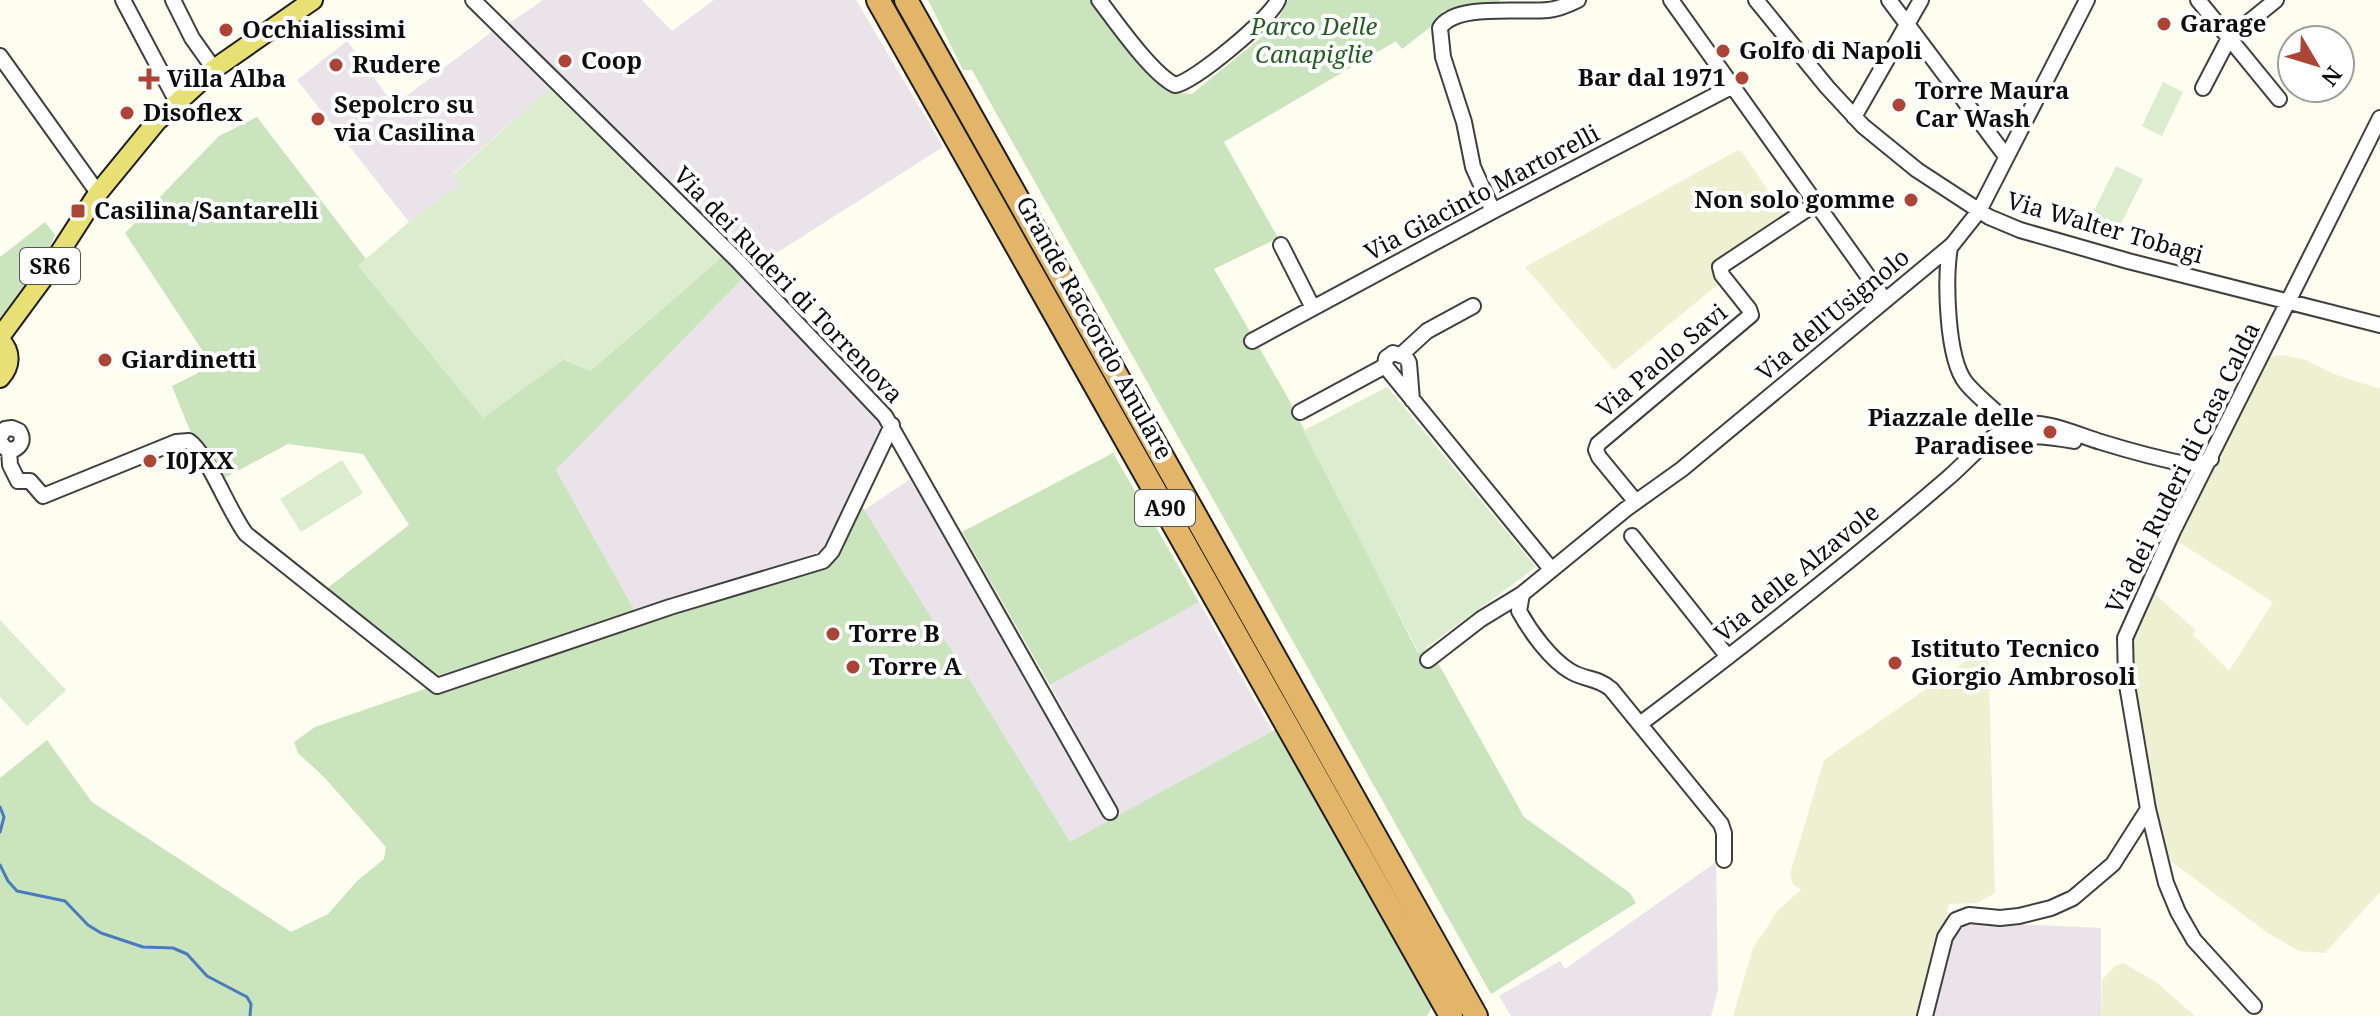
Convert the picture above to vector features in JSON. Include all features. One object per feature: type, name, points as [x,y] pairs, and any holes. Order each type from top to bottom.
[{"type":"highway","name":"Grande Raccordo Anulare","points":[[878,0],[1451,1016]]},
{"type":"highway","name":"Grande Raccordo Anulare","points":[[906,0],[1476,1016]]},
{"type":"main road","name":"SR6","points":[[0,339],[98,193],[143,136],[214,69],[291,6],[313,0]]},
{"type":"main road","points":[[0,339],[9,359],[7,370],[0,378]]},
{"type":"street","points":[[123,0],[177,102]]},
{"type":"street","points":[[173,0],[192,38],[214,69]]},
{"type":"street","name":"Via dei Ruderi di Torrenova","points":[[473,0],[737,260],[892,425],[1110,812]]},
{"type":"street","points":[[1099,0],[1139,50],[1175,85],[1190,79],[1261,23],[1278,0]]},
{"type":"street","points":[[1493,211],[1473,167],[1464,122],[1443,57],[1439,31],[1443,23],[1462,13],[1550,10],[1578,0]]},
{"type":"street","points":[[1671,0],[1885,300]]},
{"type":"street","name":"Via Walter Tobagi","points":[[1756,0],[1917,170],[1979,211],[2020,230],[2128,261],[2380,325]]},
{"type":"street","points":[[1889,0],[2005,155]]},
{"type":"street","points":[[1858,111],[1921,0]]},
{"type":"street","name":"Via dell'Usignolo","points":[[1428,660],[1490,613],[1522,594],[1695,458],[1950,247],[1979,211],[2087,0]]},
{"type":"street","points":[[2198,0],[2276,95]]},
{"type":"street","points":[[2203,88],[2229,38],[2276,0]]},
{"type":"street","points":[[0,56],[98,193]]},
{"type":"street","name":"Via Giacinto Martorelli","points":[[1252,341],[1733,86]]},
{"type":"street","name":"Via dei Ruderi di Casa Calda","points":[[2254,1006],[2202,951],[2181,919],[2166,883],[2148,809],[2125,673],[2125,638],[2155,570],[2380,118]]},
{"type":"street","name":"Via Paolo Savi","points":[[1636,502],[1599,457],[1596,447],[1751,315],[1722,275],[1720,267],[1815,204]]},
{"type":"street","points":[[1281,245],[1313,308]]},
{"type":"street","points":[[1950,247],[1946,287],[1956,365],[1971,389],[2016,431],[2078,442],[2099,442],[2190,465],[2200,465],[2211,459]]},
{"type":"street","points":[[1473,306],[1427,331],[1402,354],[1391,354],[1386,358],[1385,366],[1551,569]]},
{"type":"street","points":[[1402,354],[1409,363],[1412,400]]},
{"type":"street","points":[[1300,412],[1385,366]]},
{"type":"street","points":[[2,437],[18,481],[30,481],[43,496],[176,442],[189,441],[199,451],[234,519],[246,534],[437,686],[670,607],[823,561],[832,551],[892,425]]},
{"type":"street","name":"Via delle Alzavole","points":[[1640,724],[1784,615],[1979,452],[2016,431]]},
{"type":"street","points":[[1632,536],[1728,657]]},
{"type":"street","points":[[1522,594],[1519,611],[1552,654],[1568,671],[1594,678],[1607,686],[1721,824],[1724,860]]},
{"type":"street","points":[[1925,1016],[1945,937],[1956,920],[1969,915],[2019,916],[2051,908],[2073,898],[2116,860],[2148,809]]},
{"type":"shaded area","points":[[543,0],[642,0],[672,31],[714,0],[856,0],[943,147],[753,268],[508,24]]},
{"type":"shaded area","points":[[493,31],[551,87],[453,174],[460,184],[409,222],[297,80],[347,41],[394,105]]},
{"type":"shaded area","points":[[743,278],[886,428],[827,549],[636,614],[556,470]]},
{"type":"shaded area","points":[[915,476],[1110,821],[1070,843],[864,510]]},
{"type":"shaded area","points":[[1199,602],[1272,731],[1121,815],[1050,685]]},
{"type":"shaded area","points":[[1716,862],[1718,990],[1711,1016],[1511,1016],[1499,996],[1560,961],[1565,969]]},
{"type":"shaded area","points":[[1971,922],[2101,928],[2101,1016],[1930,1016],[1951,937],[1957,926]]},
{"type":"green space","name":"Parco Delle Canapiglie","points":[[928,0],[1091,0],[1158,84],[1192,94],[1274,27],[1288,0],[1499,0],[1501,3],[1443,11],[1437,22],[1402,49],[1396,41],[1224,142],[1278,238],[1214,269],[1287,396],[1418,653],[1429,647],[1524,817],[1630,893],[1636,903],[1491,994],[972,70],[963,70]]},
{"type":"green space","points":[[2163,82],[2183,92],[2162,136],[2142,126]]},
{"type":"green space","points":[[551,87],[722,257],[590,371],[565,359],[483,418],[358,266],[460,184],[453,175]]},
{"type":"green space","points":[[257,117],[366,259],[358,266],[590,371],[729,251],[749,272],[556,470],[638,617],[825,560],[857,498],[1070,842],[1307,712],[1451,971],[1427,1016],[0,1016],[0,778],[47,740],[92,802],[291,932],[328,914],[357,881],[384,859],[386,847],[324,777],[298,753],[294,742],[315,727],[436,685],[321,593],[409,525],[363,454],[288,444],[215,483],[172,386],[198,373],[204,353],[125,233],[219,136]]},
{"type":"green space","points":[[1738,150],[1786,218],[1711,265],[1722,281],[1614,370],[1525,267]]},
{"type":"green space","points":[[2116,166],[2143,179],[2118,230],[2091,217]]},
{"type":"green space","points":[[45,222],[55,235],[45,259],[0,318],[0,257]]},
{"type":"green space","points":[[2283,355],[2306,360],[2334,374],[2380,389],[2380,892],[2325,953],[2299,951],[2268,933],[2161,854],[2129,652],[2131,635],[2151,591],[2196,630],[2192,634],[2229,671],[2273,602],[2177,541],[2270,357]]},
{"type":"green space","points":[[1387,387],[1536,567],[1419,653],[1303,431]]},
{"type":"green space","points":[[1113,453],[1199,602],[1050,685],[962,532]]},
{"type":"green space","points":[[342,460],[363,493],[301,532],[280,499]]},
{"type":"green space","points":[[0,620],[66,690],[27,726],[0,697]]},
{"type":"green space","points":[[1988,646],[1995,893],[1977,903],[1949,904],[1920,1016],[1733,1016],[1753,948],[1779,909],[1801,890],[1793,884],[1790,874],[1824,760]]},
{"type":"green space","points":[[2123,963],[2156,982],[2195,1016],[2101,1016],[2102,980],[2114,967]]},
{"type":"waterway","points":[[0,807],[4,817],[0,832]]},
{"type":"waterway","points":[[0,865],[17,891],[65,901],[88,925],[101,933],[143,947],[173,948],[187,954],[207,976],[247,997],[251,1004],[250,1016]]},
{"type":"place","name":"Garage","points":[[2164,24]]},
{"type":"place","name":"Occhialissimi","points":[[226,30]]},
{"type":"place","name":"Golfo di Napoli","points":[[1723,51]]},
{"type":"place","name":"Coop","points":[[565,61]]},
{"type":"place","name":"Rudere","points":[[336,65]]},
{"type":"place","name":"Bar dal 1971","points":[[1742,78]]},
{"type":"place","name":"Villa Alba","points":[[149,79]]},
{"type":"place","name":"Torre Maura Car Wash","points":[[1899,105]]},
{"type":"place","name":"Disoflex","points":[[127,113]]},
{"type":"place","name":"Sepolcro su via Casilina","points":[[318,119]]},
{"type":"place","name":"Non solo gomme","points":[[1911,200]]},
{"type":"place","name":"Casilina/Santarelli","points":[[78,211]]},
{"type":"place","name":"Giardinetti","points":[[105,360]]},
{"type":"place","name":"Piazzale delle Paradisee","points":[[2050,432]]},
{"type":"place","name":"I0JXX","points":[[150,461]]},
{"type":"place","name":"Torre B","points":[[833,634]]},
{"type":"place","name":"Istituto Tecnico Giorgio Ambrosoli","points":[[1895,663]]},
{"type":"place","name":"Torre A","points":[[853,667]]}]
